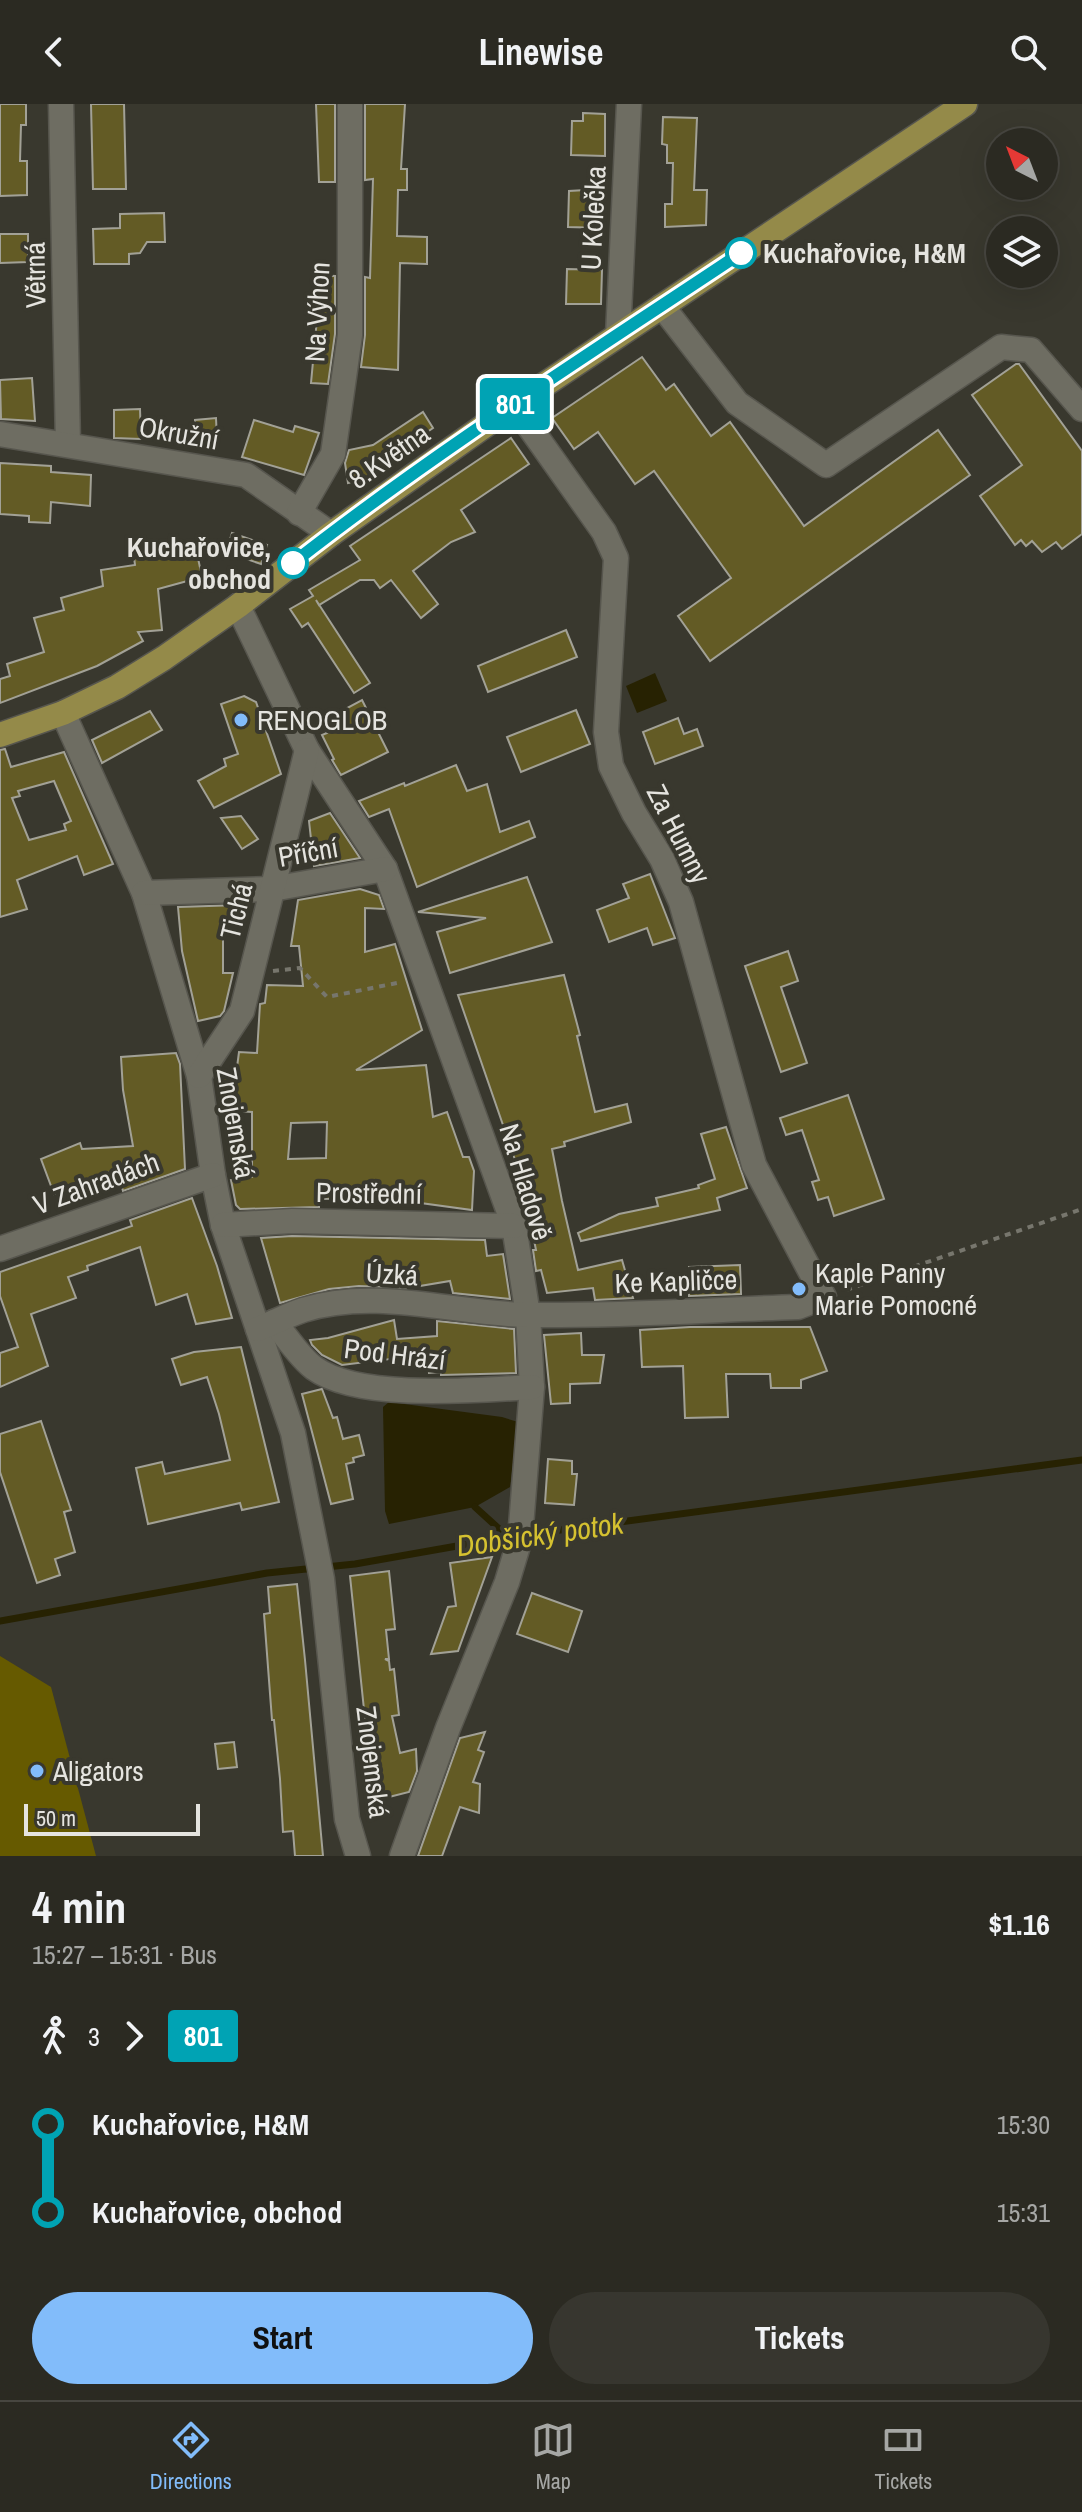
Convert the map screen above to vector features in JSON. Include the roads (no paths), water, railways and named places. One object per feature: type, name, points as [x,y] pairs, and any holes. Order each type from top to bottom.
[{"type":"main road","name":"8.Května","points":[[0,735],[63,713],[141,672],[238,606],[331,534],[514,405],[965,104]]},
{"type":"street","name":"Větrná","points":[[61,104],[68,444]]},
{"type":"street","name":"Na Výhon","points":[[299,513],[333,454],[350,335],[350,104]]},
{"type":"street","name":"U Kolečka","points":[[618,335],[629,104]]},
{"type":"street","points":[[662,306],[737,403],[826,465],[1001,347],[1031,350],[1082,409]]},
{"type":"street","name":"Za Humny","points":[[514,405],[604,532],[616,558],[606,732],[611,766],[634,813],[662,859],[681,902],[754,1165],[824,1297]]},
{"type":"street","name":"Okružní","points":[[0,434],[246,475],[331,534]]},
{"type":"street","name":"Na Hladově","points":[[238,606],[307,750],[385,869],[514,1226],[528,1315],[532,1387],[521,1532],[507,1582],[448,1728],[402,1856]]},
{"type":"street","name":"Znojemská","points":[[63,713],[144,893],[199,1076],[223,1225],[266,1326],[293,1433],[319,1567],[347,1819],[358,1856]]},
{"type":"street","name":"Tichá","points":[[199,1076],[242,1011],[307,750]]},
{"type":"street","name":"Příční","points":[[144,893],[272,889],[385,869]]},
{"type":"street","name":"V Zahradách","points":[[0,1249],[213,1175]]},
{"type":"street","name":"Prostřední","points":[[223,1225],[292,1221],[514,1226]]},
{"type":"street","name":"Ke Kapličce","points":[[528,1315],[798,1307],[824,1297]]},
{"type":"street","name":"Úzká","points":[[266,1326],[305,1310],[354,1302],[408,1303],[528,1315]]},
{"type":"street","name":"Pod Hrází","points":[[266,1326],[324,1375],[363,1385],[450,1392],[532,1387]]},
{"type":"waterway","name":"Dobšický potok","points":[[0,1621],[267,1573],[355,1564],[508,1537],[1082,1460]]},
{"type":"waterway","points":[[475,1507],[508,1537]]},
{"type":"place","name":"Kuchařovice, H&M","points":[[741,253]]},
{"type":"place","name":"Kuchařovice, obchod","points":[[293,563]]},
{"type":"place","name":"RENOGLOB","points":[[241,720]]},
{"type":"place","name":"Kaple Panny Marie Pomocné","points":[[799,1289]]},
{"type":"place","name":"Aligators","points":[[37,1771]]}]
